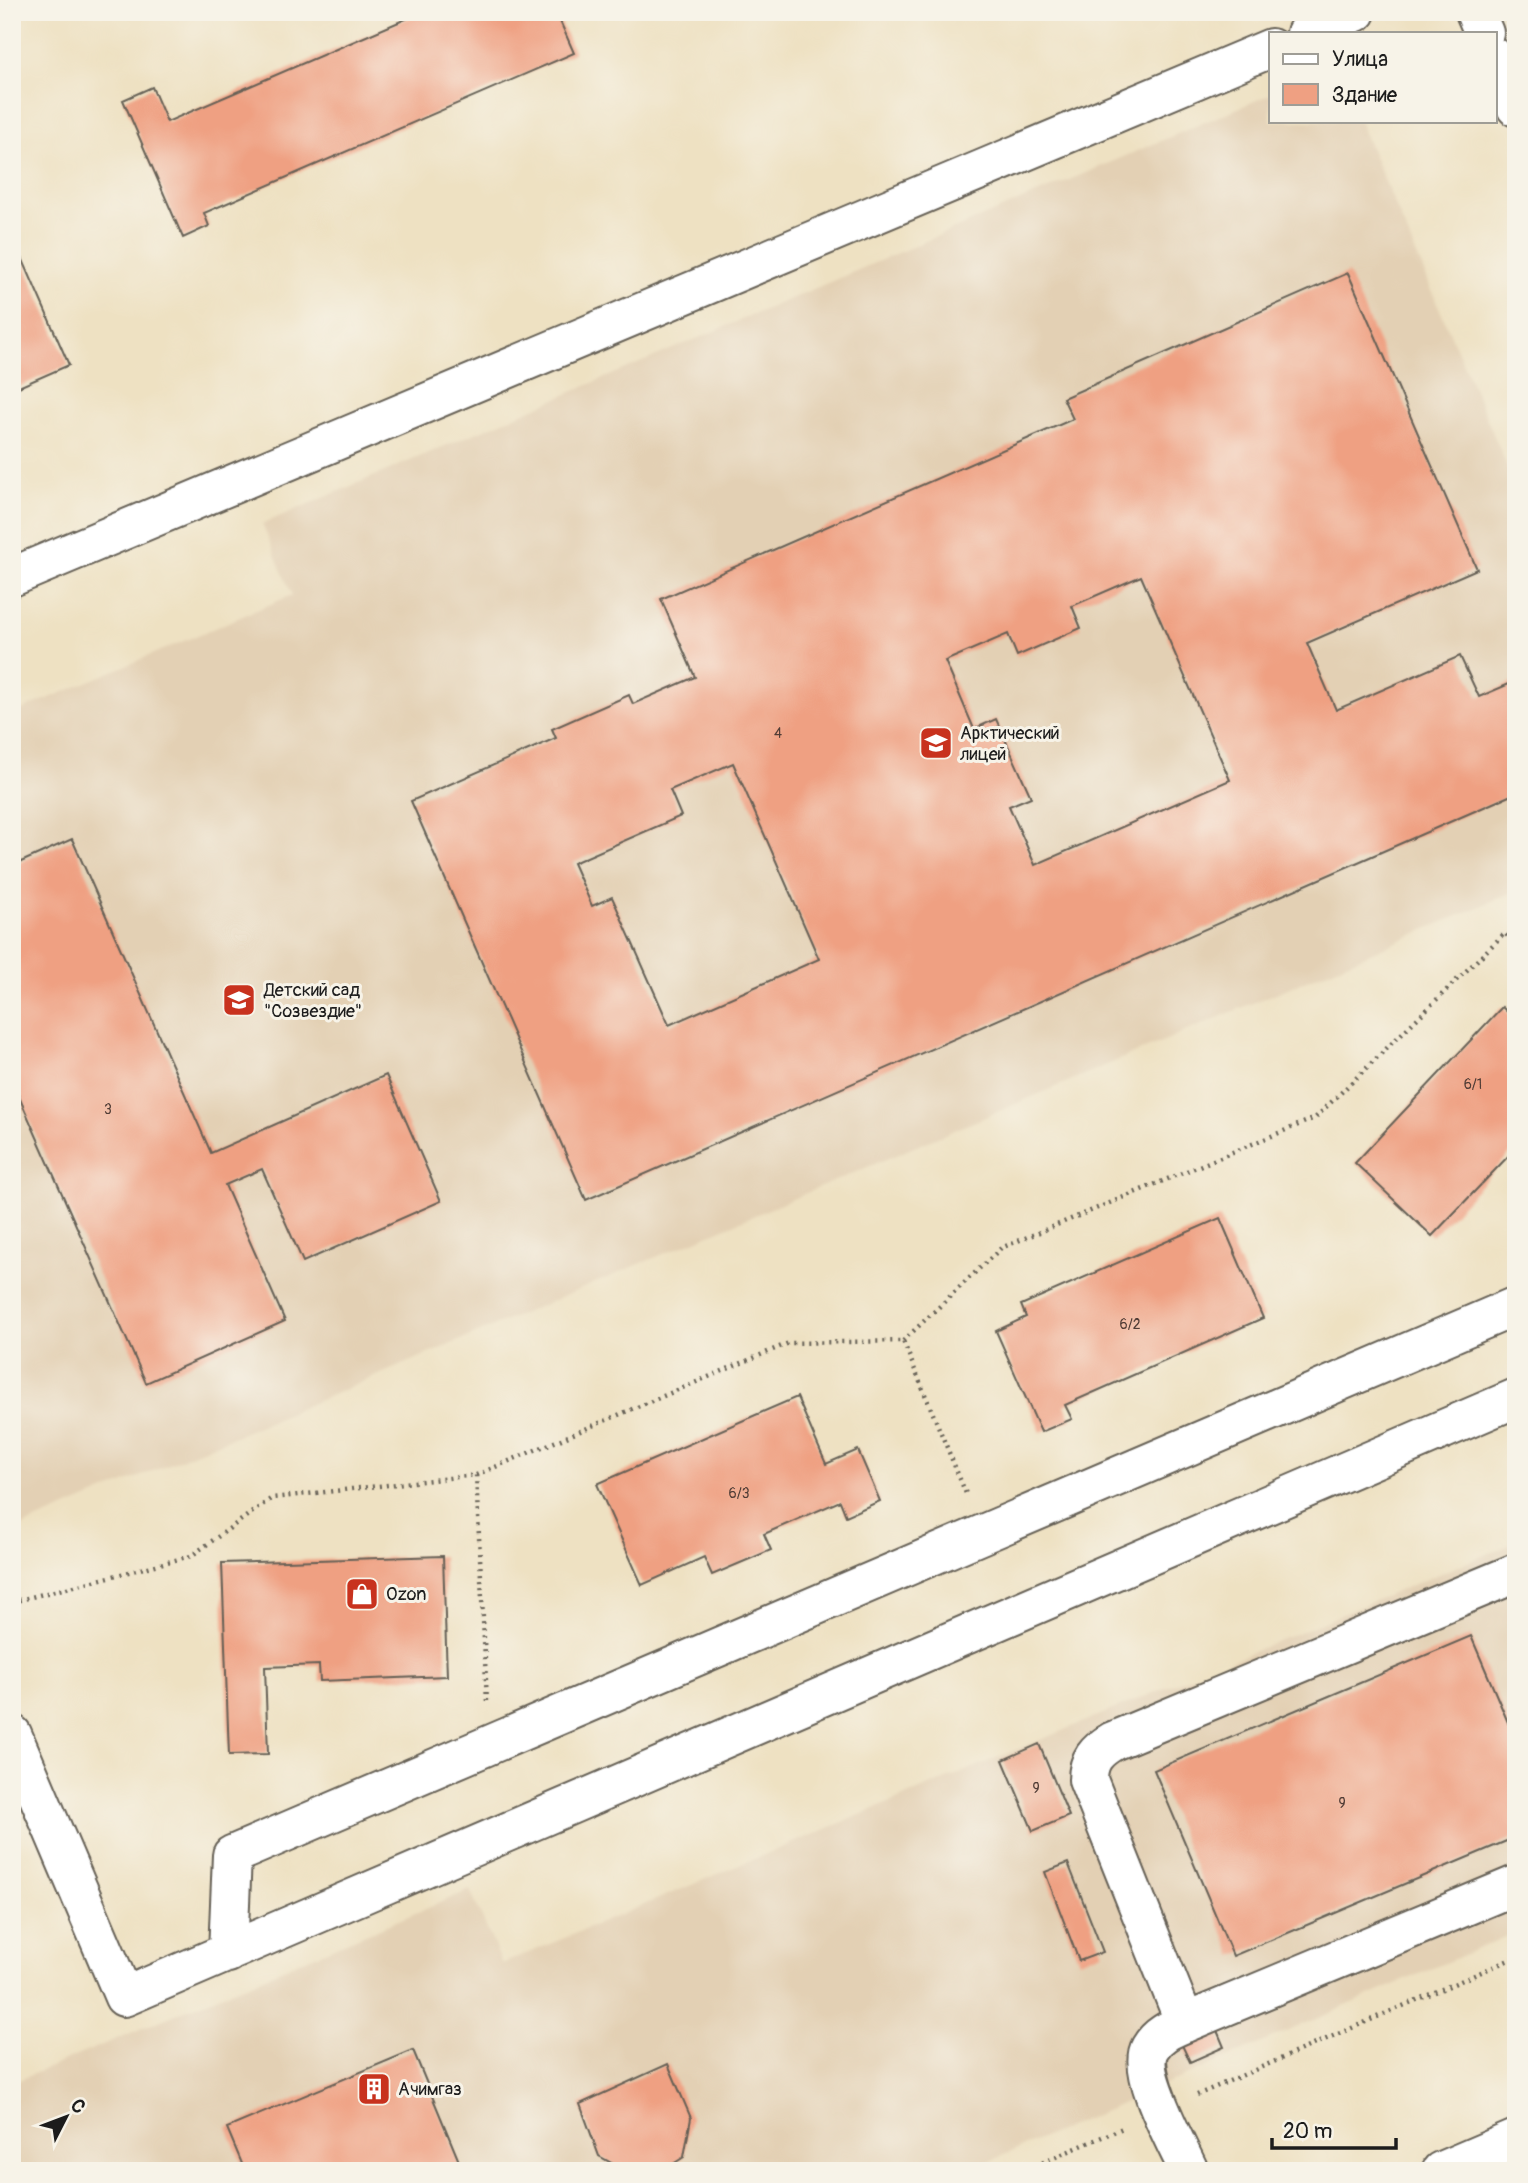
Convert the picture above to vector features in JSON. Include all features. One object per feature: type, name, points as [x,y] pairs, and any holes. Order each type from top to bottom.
[{"type":"main road","points":[[1308,32],[1356,12]]},
{"type":"main road","points":[[1475,12],[1484,32]]},
{"type":"main road","points":[[12,577],[1269,49]]},
{"type":"main road","points":[[1496,60],[1516,107]]},
{"type":"main road","points":[[228,1952],[232,1855],[1516,1306]]},
{"type":"main road","points":[[12,1734],[124,1997],[1516,1398]]},
{"type":"main road","points":[[1185,2023],[1088,1780],[1088,1765],[1098,1750],[1113,1741],[1516,1573]]},
{"type":"main road","points":[[1189,2171],[1162,2110],[1148,2068],[1149,2050],[1162,2034],[1516,1885]]},
{"type":"main road","points":[[1441,2171],[1516,2139]]},
{"type":"path","points":[[12,1602],[191,1556],[272,1499],[476,1475],[789,1343],[904,1341],[1001,1248],[1315,1118],[1505,933],[1516,946]]},
{"type":"path","points":[[904,1341],[983,1534]]},
{"type":"path","points":[[476,1475],[489,1745]]},
{"type":"path","points":[[1023,2171],[1516,1957]]},
{"type":"shaded area","name":"Арктический лицей","points":[[1269,95],[1269,122],[1359,122],[1516,487],[1516,891],[12,1531],[12,714],[292,595],[262,524]]},
{"type":"shaded area","points":[[1516,1542],[1516,1932],[967,2171],[12,2171],[12,2083],[470,1890],[502,1964]]},
{"type":"building","points":[[422,12],[556,12],[574,53],[204,213],[209,226],[183,238],[123,100],[152,87],[167,122]]},
{"type":"building","points":[[12,235],[69,365],[12,390]]},
{"type":"building","points":[[1348,273],[1477,569],[1307,643],[1336,710],[1460,656],[1479,697],[1516,681],[1516,793],[586,1200],[411,801],[556,738],[552,729],[629,695],[633,704],[695,677],[661,599],[1073,419],[1063,398]],"holes":[[[1141,576],[1230,780],[1035,865],[1009,806],[1031,797],[996,719],[974,729],[945,661],[1008,634],[1017,656],[1081,628],[1072,606]],[[733,763],[819,959],[669,1025],[612,897],[592,906],[573,863],[681,816],[670,790]]]},
{"type":"building","points":[[72,839],[211,1153],[386,1075],[441,1201],[303,1262],[262,1169],[225,1185],[285,1321],[146,1383],[12,1081],[12,866]]},
{"type":"building","points":[[1502,1007],[1516,1020],[1516,1148],[1432,1236],[1355,1163]]},
{"type":"building","points":[[1220,1218],[1263,1318],[1065,1405],[1072,1419],[1041,1432],[996,1331],[1026,1317],[1021,1305]]},
{"type":"building","points":[[797,1397],[826,1464],[858,1450],[880,1501],[846,1516],[840,1501],[764,1534],[771,1550],[712,1575],[704,1557],[642,1585],[597,1484]]},
{"type":"building","points":[[443,1556],[447,1676],[320,1681],[319,1665],[265,1667],[268,1754],[229,1755],[222,1563]]},
{"type":"building","points":[[1471,1636],[1516,1741],[1516,1837],[1233,1956],[1154,1770]]},
{"type":"building","points":[[1039,1744],[1069,1816],[1033,1831],[1003,1760]]},
{"type":"building","points":[[1068,1863],[1103,1952],[1079,1961],[1045,1872]]},
{"type":"building","points":[[1216,2028],[1224,2047],[1190,2062],[1181,2043]]},
{"type":"building","name":"Ачимгаз","points":[[413,2050],[463,2171],[245,2171],[227,2128]]},
{"type":"building","points":[[668,2064],[691,2118],[684,2157],[662,2171],[626,2171],[599,2156],[580,2104]]},
{"type":"place","name":"Арктический лицей","points":[[936,743]]},
{"type":"place","name":"Детский сад \"Созвездие\"","points":[[239,1000]]},
{"type":"place","name":"Ozon","points":[[362,1594]]},
{"type":"place","name":"Ачимгаз","points":[[374,2089]]}]
